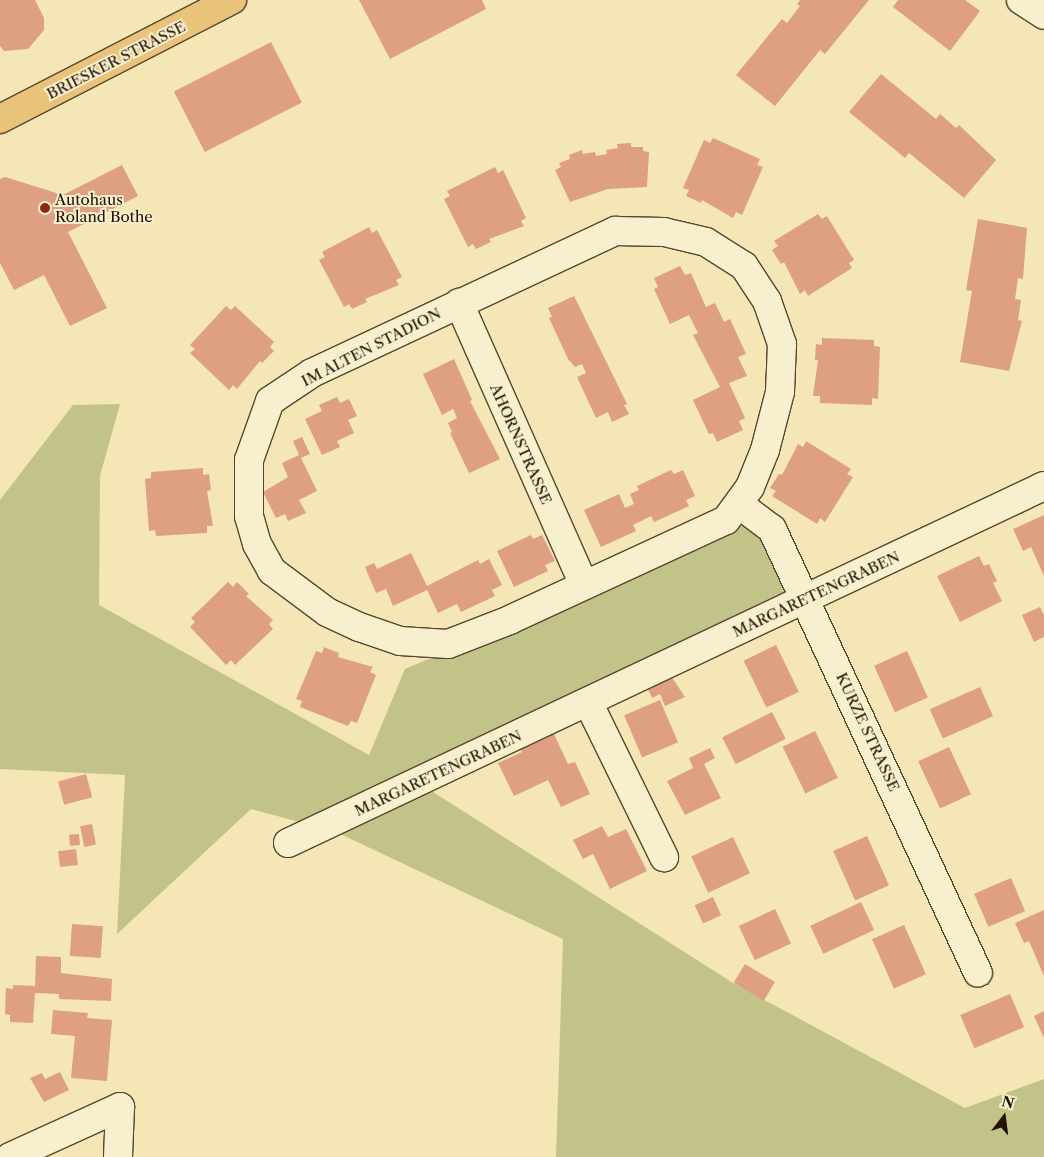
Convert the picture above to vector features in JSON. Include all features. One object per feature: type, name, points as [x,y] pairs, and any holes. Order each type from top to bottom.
[{"type":"main road","name":"BRIESKER STRASSE","points":[[0,119],[232,0]]},
{"type":"street","points":[[1021,0],[1044,15]]},
{"type":"street","name":"IM ALTEN STADION","points":[[615,231],[664,232],[706,242],[744,266],[767,302],[782,344],[780,392],[765,450],[740,505],[726,520],[703,532],[510,620],[448,644],[400,641],[359,627],[319,607],[272,571],[257,544],[248,516],[249,460],[270,401],[312,373],[459,303],[615,231]]},
{"type":"street","name":"AHORNSTRASSE","points":[[459,303],[584,585]]},
{"type":"street","name":"MARGARETENGRABEN","points":[[288,843],[1044,486]]},
{"type":"street","name":"KURZE STRASSE","points":[[740,505],[772,529],[806,598],[978,972]]},
{"type":"street","points":[[588,702],[664,856]]},
{"type":"street","points":[[10,1157],[120,1107],[118,1157]]},
{"type":"green space","points":[[120,404],[100,476],[99,605],[369,755],[405,669],[742,525],[761,538],[786,587],[784,595],[408,776],[733,983],[965,1108],[1044,1079],[1044,1157],[556,1157],[563,939],[336,832],[251,809],[117,934],[125,775],[0,769],[0,500],[73,405]]},
{"type":"building","points":[[0,0],[35,0],[44,18],[44,30],[28,49],[4,51],[0,46]]},
{"type":"building","points":[[359,0],[482,0],[486,9],[390,59]]},
{"type":"building","points":[[800,0],[869,0],[825,54],[820,50],[775,106],[736,75],[782,19],[787,23],[800,6],[797,4]]},
{"type":"building","points":[[898,0],[965,0],[980,11],[950,51],[893,7]]},
{"type":"building","points":[[271,42],[302,103],[205,152],[174,91]]},
{"type":"building","points":[[881,74],[936,119],[940,114],[956,128],[959,125],[996,160],[964,198],[909,153],[905,158],[849,112]]},
{"type":"building","points":[[713,138],[760,159],[757,165],[763,167],[742,215],[736,212],[733,218],[702,200],[701,203],[686,196],[689,190],[683,188],[704,140],[710,143]]},
{"type":"building","points":[[631,143],[631,147],[643,147],[643,151],[649,152],[647,187],[608,189],[570,202],[555,170],[561,167],[559,163],[570,159],[569,155],[582,150],[583,154],[595,152],[596,156],[607,154],[606,150],[618,148],[617,144]]},
{"type":"building","points":[[122,165],[138,196],[68,232],[107,308],[70,326],[44,275],[14,290],[0,263],[0,179],[5,177],[63,195]]},
{"type":"building","points":[[495,167],[498,173],[503,170],[526,218],[521,221],[524,226],[489,239],[491,242],[476,249],[473,244],[468,247],[444,199],[450,196],[447,191]]},
{"type":"building","points":[[818,214],[822,219],[827,216],[854,260],[849,263],[852,268],[808,296],[805,290],[800,294],[784,262],[781,264],[772,250],[778,246],[774,241]]},
{"type":"building","points":[[978,219],[1027,228],[1023,279],[1018,278],[1015,299],[1021,300],[1018,320],[1022,321],[1009,371],[960,362],[972,291],[966,290]]},
{"type":"building","points":[[369,227],[372,233],[377,230],[402,277],[396,280],[399,285],[365,299],[367,302],[352,309],[349,304],[344,307],[319,260],[325,257],[322,252]]},
{"type":"building","points":[[680,266],[685,275],[691,273],[706,307],[715,303],[724,322],[730,319],[746,354],[738,357],[747,376],[729,383],[745,418],[739,421],[743,430],[717,442],[713,433],[709,434],[693,400],[720,387],[693,335],[698,333],[689,315],[670,324],[654,289],[658,287],[654,278]]},
{"type":"building","points":[[574,296],[627,404],[624,405],[629,414],[612,422],[608,412],[596,418],[577,377],[586,373],[582,364],[575,367],[568,359],[549,318],[552,317],[548,308]]},
{"type":"building","points":[[226,306],[231,310],[235,306],[274,342],[270,347],[274,351],[262,363],[260,361],[237,389],[233,385],[229,390],[190,353],[195,349],[190,345]]},
{"type":"building","points":[[822,338],[874,340],[874,346],[880,347],[878,399],[872,398],[872,405],[820,403],[820,396],[813,396],[818,360],[815,360],[816,344],[822,345]]},
{"type":"building","points":[[454,359],[472,400],[470,401],[500,459],[469,473],[450,433],[452,432],[448,423],[457,418],[453,409],[442,415],[423,374]]},
{"type":"building","points":[[337,397],[340,403],[349,399],[357,416],[348,420],[354,433],[337,441],[340,447],[322,455],[305,419],[322,411],[319,405]]},
{"type":"building","points":[[302,437],[310,454],[301,458],[317,491],[299,500],[306,513],[288,521],[285,514],[276,518],[263,492],[288,477],[282,463],[299,455],[293,441]]},
{"type":"building","points":[[806,441],[851,469],[847,474],[853,477],[825,522],[820,518],[817,524],[772,496],[776,491],[770,488],[779,474],[782,475],[798,444],[803,447]]},
{"type":"building","points":[[203,468],[203,475],[209,474],[211,490],[207,491],[213,526],[207,526],[207,533],[156,536],[155,530],[149,531],[145,479],[151,478],[151,472]]},
{"type":"building","points":[[671,470],[674,474],[683,470],[695,496],[686,500],[689,506],[654,522],[651,516],[633,525],[636,531],[601,547],[584,510],[619,494],[625,508],[634,504],[630,494],[639,490],[637,486]]},
{"type":"building","points":[[1044,515],[1044,576],[1031,547],[1023,551],[1013,529]]},
{"type":"building","points":[[531,535],[533,539],[542,535],[555,561],[545,565],[548,571],[514,587],[497,551]]},
{"type":"building","points":[[411,553],[427,586],[478,560],[480,564],[489,559],[502,585],[492,590],[495,596],[461,612],[457,604],[438,613],[427,590],[393,606],[386,589],[376,593],[365,567],[374,563],[377,569]]},
{"type":"building","points":[[979,556],[984,566],[989,564],[997,581],[993,583],[1002,601],[960,622],[937,576]]},
{"type":"building","points":[[228,582],[233,587],[237,582],[249,594],[246,596],[273,620],[269,624],[273,629],[235,665],[231,660],[226,665],[190,627],[195,622],[191,618]]},
{"type":"building","points":[[1040,607],[1044,615],[1044,637],[1034,642],[1022,615]]},
{"type":"building","points":[[776,645],[799,692],[766,708],[744,661]]},
{"type":"building","points":[[324,647],[339,653],[338,657],[373,667],[370,672],[376,675],[357,723],[351,721],[348,726],[300,707],[302,701],[296,699],[316,651],[322,653]]},
{"type":"building","points":[[907,651],[928,698],[895,712],[874,666]]},
{"type":"building","points":[[669,673],[685,697],[665,706],[660,694],[652,698],[646,684]]},
{"type":"building","points":[[980,687],[993,716],[943,739],[930,709]]},
{"type":"building","points":[[660,700],[678,742],[642,758],[624,715]]},
{"type":"building","points":[[772,712],[786,739],[736,764],[722,737]]},
{"type":"building","points":[[815,731],[838,778],[805,794],[783,747]]},
{"type":"building","points":[[553,732],[568,764],[575,762],[590,794],[561,807],[548,780],[514,796],[498,763],[522,752],[519,748]]},
{"type":"building","points":[[949,747],[971,794],[940,808],[918,761]]},
{"type":"building","points":[[710,748],[715,758],[704,764],[721,798],[685,815],[667,781],[693,768],[689,758]]},
{"type":"building","points":[[86,774],[92,797],[64,805],[58,782]]},
{"type":"building","points":[[92,824],[96,845],[84,847],[80,826]]},
{"type":"building","points":[[602,826],[608,837],[626,829],[647,871],[610,889],[593,854],[583,859],[573,840]]},
{"type":"building","points":[[79,834],[80,845],[70,846],[69,835]]},
{"type":"building","points":[[867,836],[889,885],[855,900],[833,851]]},
{"type":"building","points":[[733,837],[750,873],[708,893],[691,856]]},
{"type":"building","points":[[76,849],[78,865],[60,867],[58,851]]},
{"type":"building","points":[[1011,878],[1025,911],[988,927],[974,894]]},
{"type":"building","points":[[713,897],[721,915],[703,923],[695,905]]},
{"type":"building","points":[[861,902],[874,930],[823,954],[810,926]]},
{"type":"building","points":[[775,909],[791,943],[755,960],[739,926]]},
{"type":"building","points":[[1044,910],[1044,976],[1029,941],[1024,943],[1015,923]]},
{"type":"building","points":[[72,924],[103,926],[101,958],[70,956]]},
{"type":"building","points":[[904,925],[926,974],[894,989],[872,939]]},
{"type":"building","points":[[36,956],[61,957],[61,973],[112,979],[111,1001],[59,999],[59,994],[35,993],[33,1023],[10,1022],[10,1015],[5,1014],[6,988],[13,989],[13,985],[35,986]]},
{"type":"building","points":[[745,964],[775,982],[764,1001],[734,983]]},
{"type":"building","points":[[1010,994],[1024,1027],[974,1048],[960,1015]]},
{"type":"building","points":[[53,1010],[88,1013],[87,1018],[112,1020],[107,1081],[71,1078],[75,1036],[51,1034]]},
{"type":"building","points":[[1044,1011],[1044,1038],[1034,1016]]},
{"type":"building","points":[[60,1072],[69,1090],[44,1102],[30,1078],[42,1073],[45,1079]]},
{"type":"place","name":"Autohaus Roland Bothe","points":[[45,208]]}]
